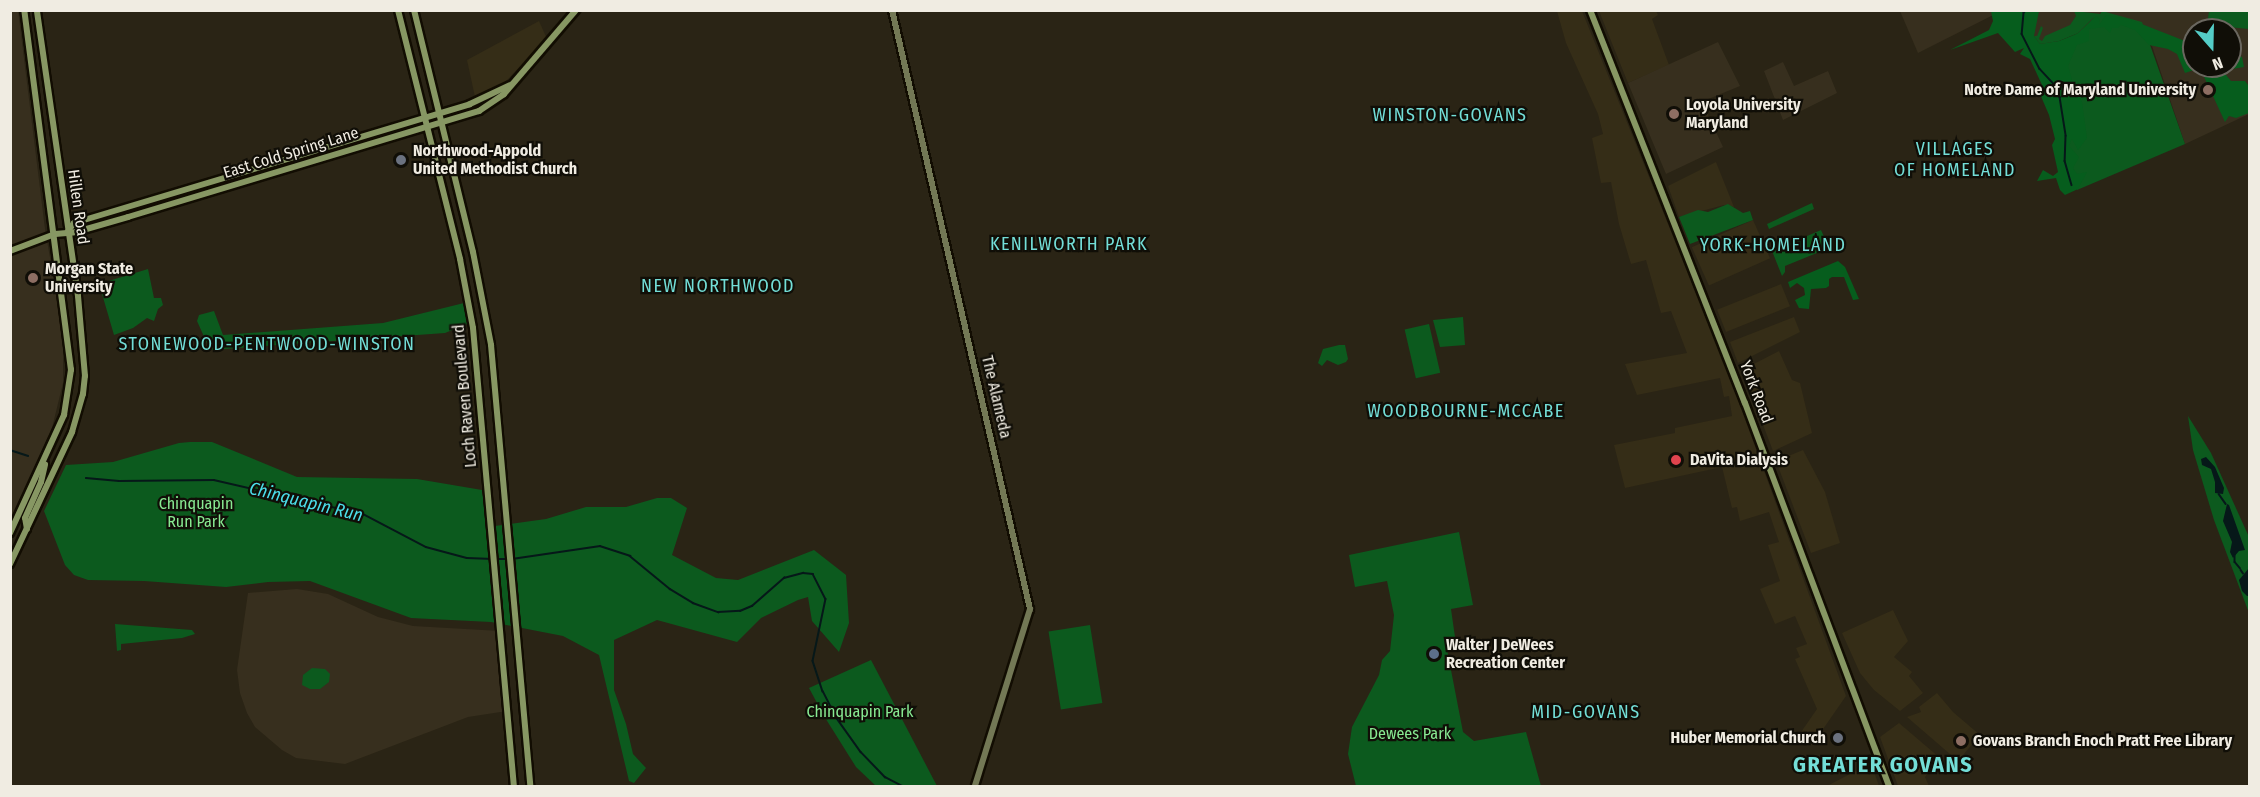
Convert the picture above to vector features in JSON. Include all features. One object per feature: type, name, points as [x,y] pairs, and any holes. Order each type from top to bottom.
[{"type":"main road","name":"Hillen Road","points":[[24,10],[71,370],[64,415],[46,457]]},
{"type":"main road","name":"Hillen Road","points":[[27,530],[68,444],[83,394],[84,345],[37,10]]},
{"type":"main road","name":"Loch Raven Boulevard","points":[[398,10],[460,259],[473,328],[514,786]]},
{"type":"main road","name":"Loch Raven Boulevard","points":[[414,10],[478,272],[490,345],[530,786]]},
{"type":"main road","name":"East Cold Spring Lane","points":[[10,251],[55,234],[76,232],[118,220],[486,107],[504,94],[576,10]]},
{"type":"main road","name":"The Alameda","points":[[892,10],[1030,609],[975,786]]},
{"type":"main road","name":"York Road","points":[[1590,10],[1752,421],[1889,786]]},
{"type":"main road","points":[[27,34],[40,33]]},
{"type":"main road","name":"East Cold Spring Lane","points":[[68,231],[74,223],[480,100],[513,83]]},
{"type":"main road","points":[[10,564],[27,530],[26,518],[41,482],[46,457]]},
{"type":"main road","points":[[10,533],[46,457]]},
{"type":"main road","points":[[510,742],[525,742]]},
{"type":"shaded area","name":"Morgan State University","points":[[18,10],[45,229],[63,332],[63,383],[52,428],[11,520],[10,11]]},
{"type":"shaded area","points":[[1557,11],[1582,11],[1729,375],[1846,696],[1812,745],[1799,735],[1817,709],[1795,659],[1800,657],[1796,648],[1807,644],[1795,616],[1775,624],[1760,589],[1780,581],[1768,545],[1779,542],[1769,512],[1740,521],[1737,507],[1732,508],[1722,467],[1625,488],[1614,445],[1675,433],[1675,428],[1732,416],[1729,396],[1724,397],[1720,378],[1637,395],[1625,364],[1687,353],[1671,311],[1661,313],[1646,260],[1631,264],[1619,224],[1611,182],[1601,183],[1592,138],[1603,134],[1598,114],[1566,43]]},
{"type":"shaded area","points":[[1599,11],[1656,11],[1658,15],[1652,19],[1669,65],[1628,83]]},
{"type":"shaded area","points":[[1900,11],[2001,11],[1918,53]]},
{"type":"shaded area","points":[[2002,11],[2102,11],[2085,30],[2028,53]]},
{"type":"shaded area","points":[[2102,11],[2249,11],[2249,114],[2185,144],[2152,46]]},
{"type":"shaded area","points":[[539,21],[547,39],[505,82],[475,97],[467,60]]},
{"type":"shaded area","name":"Loyola University Maryland","points":[[1718,42],[1740,86],[1706,100],[1704,106],[1723,147],[1666,174],[1628,83]]},
{"type":"shaded area","name":"Loyola University Maryland","points":[[1783,62],[1794,86],[1828,71],[1837,93],[1783,120],[1764,71]]},
{"type":"shaded area","points":[[1716,162],[1734,207],[1724,205],[1679,217],[1668,186]]},
{"type":"shaded area","points":[[1753,220],[1770,258],[1709,286],[1692,247]]},
{"type":"shaded area","points":[[1781,284],[1790,306],[1726,332],[1717,310]]},
{"type":"shaded area","points":[[1794,317],[1800,332],[1738,363],[1730,342]]},
{"type":"shaded area","points":[[1779,351],[1792,380],[1800,383],[1812,433],[1773,451],[1742,370]]},
{"type":"shaded area","points":[[1803,450],[1825,492],[1840,543],[1811,553],[1776,461]]},
{"type":"shaded area","points":[[2206,457],[2215,467],[2224,488],[2223,494],[2215,493],[2215,482],[2211,469],[2202,465],[2201,459]]},
{"type":"shaded area","points":[[2227,504],[2245,550],[2239,551],[2233,558],[2230,552],[2232,542],[2223,521]]},
{"type":"shaded area","points":[[2249,568],[2249,596],[2247,596],[2242,591],[2239,580]]},
{"type":"shaded area","points":[[297,589],[328,594],[378,617],[413,626],[500,631],[507,711],[468,717],[345,764],[296,758],[282,750],[255,727],[247,713],[240,693],[237,670],[248,593]]},
{"type":"shaded area","points":[[1893,610],[1908,641],[1894,657],[1912,672],[1909,676],[1923,693],[1900,711],[1874,690],[1860,673],[1842,633]]},
{"type":"shaded area","points":[[1937,693],[1953,712],[1980,735],[1958,761],[1907,717],[1921,712],[1919,707]]},
{"type":"shaded area","points":[[1899,723],[1940,758],[1925,777],[1929,786],[1898,786],[1880,737]]},
{"type":"shaded area","points":[[1871,763],[1879,786],[1827,786]]},
{"type":"green space","points":[[1991,11],[2039,11],[2034,36],[2040,44],[2059,41],[2077,34],[2096,16],[2100,19],[2099,25],[2106,15],[2129,19],[2182,40],[2182,66],[2177,54],[2168,49],[2149,45],[2135,30],[2121,25],[2118,28],[2112,28],[2110,33],[2104,27],[2089,29],[2089,41],[2077,45],[2068,66],[2075,90],[2082,102],[2087,138],[2078,150],[2072,139],[2069,146],[2079,157],[2073,168],[2077,174],[2087,172],[2078,189],[2065,195],[2060,190],[2056,178],[2037,181],[2043,170],[2053,176],[2058,172],[2052,145],[2055,139],[2049,115],[2040,94],[2042,85],[2030,59],[2020,54],[2024,48],[2015,52],[1998,33],[1950,50],[1989,30],[1993,21]]},
{"type":"green space","points":[[2074,11],[2100,14],[2102,11],[2142,22],[2185,144],[2077,190],[2059,102],[2052,45],[2085,30],[2094,17],[2078,33],[2059,41],[2040,44],[2034,36],[2037,36],[2041,26],[2043,28],[2039,39],[2042,41],[2045,36],[2070,25],[2076,16]]},
{"type":"green space","points":[[2209,11],[2249,11],[2249,29],[2242,28],[2242,18],[2208,18]]},
{"type":"green space","points":[[2205,78],[2228,78],[2231,81],[2245,81],[2248,85],[2249,113],[2236,118],[2229,116],[2225,122]]},
{"type":"green space","points":[[1812,203],[1814,209],[1769,229],[1767,224]]},
{"type":"green space","points":[[1728,204],[1743,213],[1750,211],[1753,220],[1690,244],[1679,217],[1698,210],[1708,212]]},
{"type":"green space","points":[[1821,230],[1829,248],[1785,266],[1782,276],[1772,251]]},
{"type":"green space","points":[[1838,261],[1845,267],[1859,299],[1853,300],[1844,277],[1832,277],[1826,288],[1811,289],[1809,309],[1799,308],[1795,300],[1805,295],[1804,288],[1797,283],[1790,288],[1788,282]]},
{"type":"green space","points":[[148,269],[154,298],[161,298],[163,305],[158,309],[154,321],[147,318],[133,328],[114,335],[100,287],[102,283]]},
{"type":"green space","points":[[464,303],[467,324],[445,333],[210,350],[197,321],[199,315],[214,311],[223,335],[383,323]]},
{"type":"green space","points":[[1463,317],[1465,345],[1440,347],[1433,320]]},
{"type":"green space","points":[[1429,324],[1440,373],[1416,378],[1405,330]]},
{"type":"green space","points":[[1345,345],[1348,359],[1346,362],[1338,365],[1327,360],[1322,366],[1318,363],[1323,349]]},
{"type":"green space","points":[[2188,416],[2211,453],[2249,537],[2249,613],[2214,520],[2193,450]]},
{"type":"green space","name":"Chinquapin Run Park","points":[[190,442],[212,442],[297,477],[417,479],[482,490],[487,527],[546,519],[586,507],[626,507],[657,498],[671,498],[687,508],[672,555],[716,578],[738,580],[814,550],[846,575],[849,623],[839,652],[812,621],[808,597],[761,618],[737,642],[657,620],[614,640],[614,690],[626,724],[633,754],[646,768],[634,783],[629,781],[599,655],[563,636],[491,622],[411,618],[310,581],[268,582],[226,587],[144,581],[88,580],[74,575],[65,565],[44,511],[66,465],[113,462]]},
{"type":"green space","name":"Dewees Park","points":[[1459,532],[1473,605],[1451,609],[1455,637],[1445,639],[1463,732],[1474,741],[1526,732],[1541,786],[1356,786],[1348,754],[1352,727],[1379,675],[1382,660],[1390,651],[1394,615],[1387,581],[1355,587],[1349,555]]},
{"type":"green space","points":[[115,624],[192,630],[195,634],[182,638],[121,644],[121,650],[117,651]]},
{"type":"green space","points":[[1090,625],[1102,703],[1061,710],[1049,632]]},
{"type":"green space","name":"Chinquapin Park","points":[[871,660],[937,786],[876,786],[856,767],[809,688]]},
{"type":"green space","points":[[312,668],[325,669],[330,674],[329,682],[320,689],[310,689],[302,685],[303,675]]},
{"type":"waterway","points":[[2027,10],[2024,13],[2022,34],[2040,69],[2056,86],[2060,97],[2066,136],[2065,161],[2072,185]]},
{"type":"waterway","name":"Chinquapin Run","points":[[10,450],[28,456]]},
{"type":"waterway","name":"Chinquapin Run","points":[[86,478],[119,481],[214,480],[363,514],[426,547],[467,558],[493,559]]},
{"type":"waterway","points":[[2219,494],[2226,504]]},
{"type":"waterway","name":"Chinquapin Run","points":[[512,559],[600,546],[630,556],[670,589],[693,603],[718,612],[740,611],[752,606],[784,578],[803,573],[813,574],[826,599],[813,661],[823,691],[836,717],[861,752],[885,777],[903,786]]},
{"type":"waterway","points":[[2235,555],[2235,562],[2240,568]]},
{"type":"waterway","name":"Chinquapin Run","points":[[497,559],[508,559]]},
{"type":"place","name":"Notre Dame of Maryland University","points":[[2208,90]]},
{"type":"place","name":"Loyola University Maryland","points":[[1674,114]]},
{"type":"place","name":"Northwood-Appold United Methodist Church","points":[[401,160]]},
{"type":"place","name":"Morgan State University","points":[[33,278]]},
{"type":"place","name":"DaVita Dialysis","points":[[1676,460]]},
{"type":"place","name":"Walter J DeWees Recreation Center","points":[[1434,654]]},
{"type":"place","name":"Huber Memorial Church","points":[[1838,738]]},
{"type":"place","name":"Govans Branch Enoch Pratt Free Library","points":[[1961,741]]},
{"type":"district","name":"WINSTON-GOVANS","points":[[1450,115]]},
{"type":"district","name":"VILLAGES OF HOMELAND","points":[[1955,160]]},
{"type":"district","name":"KENILWORTH PARK","points":[[1069,244]]},
{"type":"district","name":"YORK-HOMELAND","points":[[1773,245]]},
{"type":"district","name":"NEW NORTHWOOD","points":[[718,286]]},
{"type":"district","name":"STONEWOOD-PENTWOOD-WINSTON","points":[[267,344]]},
{"type":"district","name":"WOODBOURNE-MCCABE","points":[[1466,411]]},
{"type":"district","name":"MID-GOVANS","points":[[1586,712]]},
{"type":"district","name":"GREATER GOVANS","points":[[1883,765]]}]
